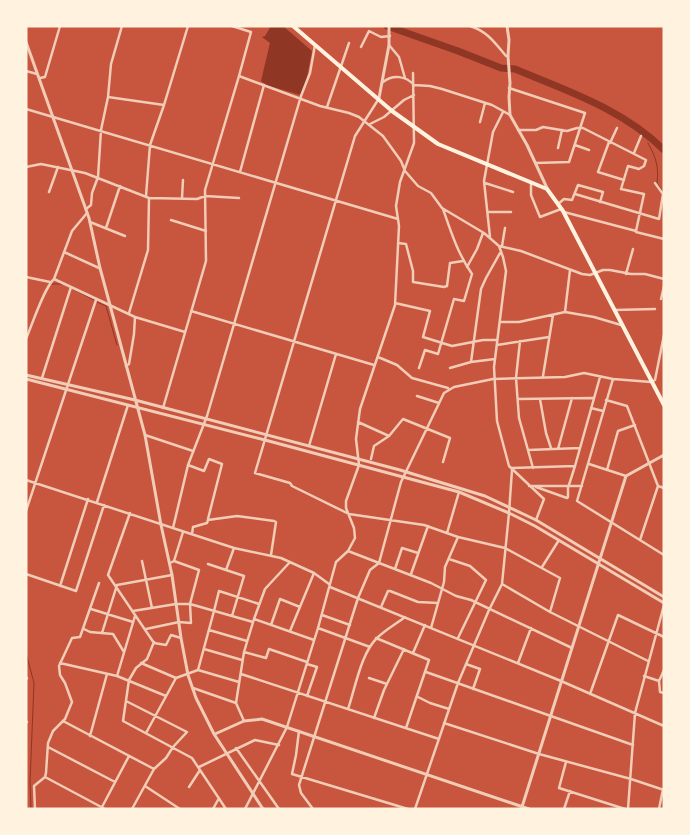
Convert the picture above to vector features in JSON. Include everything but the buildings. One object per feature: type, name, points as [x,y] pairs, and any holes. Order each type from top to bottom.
[{"type":"main road","points":[[293,26],[392,111],[438,144],[547,189],[562,210],[664,405]]},
{"type":"street","points":[[26,71],[45,77],[60,26]]},
{"type":"street","points":[[26,339],[50,282],[54,279],[72,231],[90,205],[98,177],[100,130],[108,97],[110,64],[122,26]]},
{"type":"street","points":[[129,314],[148,250],[150,145],[187,26]]},
{"type":"street","points":[[163,408],[206,261],[205,196],[251,32],[232,26]]},
{"type":"street","points":[[470,26],[482,31],[508,56]]},
{"type":"street","points":[[507,26],[510,68],[508,97],[510,115],[536,163],[547,189]]},
{"type":"street","points":[[389,28],[390,45],[379,98],[356,136],[255,473],[290,483],[292,486],[328,506],[349,514],[428,526],[447,533],[505,548],[560,578],[550,612]]},
{"type":"street","points":[[361,47],[369,31],[381,37],[390,36]]},
{"type":"street","points":[[26,42],[87,211],[100,268],[145,435],[172,575],[188,674],[214,734],[263,809]]},
{"type":"street","points":[[327,108],[350,43]]},
{"type":"street","points":[[173,528],[188,465],[206,419],[300,98],[310,73],[315,45]]},
{"type":"street","points":[[390,45],[399,57],[405,78]]},
{"type":"street","points":[[244,809],[279,745],[287,726],[322,615],[336,562],[348,551],[355,538],[354,528],[346,508],[346,501],[359,465],[356,439],[358,422],[366,390],[395,303],[398,243],[396,206],[414,143],[413,73]]},
{"type":"street","points":[[239,76],[327,108],[350,112],[370,124],[383,136],[401,161],[405,171],[418,186],[431,193],[442,208],[453,239],[463,261],[472,274],[464,301],[454,299],[438,354],[425,350],[419,368]]},
{"type":"street","points":[[383,82],[393,77],[405,78],[414,85],[430,86],[486,103],[510,115]]},
{"type":"street","points":[[240,172],[264,85]]},
{"type":"street","points":[[510,88],[584,113],[569,162],[536,163]]},
{"type":"street","points":[[370,124],[384,117],[404,100],[414,95]]},
{"type":"street","points":[[108,97],[164,105]]},
{"type":"street","points":[[480,122],[486,103]]},
{"type":"street","points":[[26,109],[398,219]]},
{"type":"street","points":[[490,238],[485,183],[493,132],[503,112]]},
{"type":"street","points":[[518,130],[536,130],[543,127],[566,131],[580,128],[589,130],[644,158],[646,162],[639,170],[628,166],[621,188],[644,194],[636,232]]},
{"type":"street","points":[[617,128],[598,172],[624,180]]},
{"type":"street","points":[[558,148],[562,130]]},
{"type":"street","points":[[634,153],[641,136]]},
{"type":"street","points":[[575,145],[589,150]]},
{"type":"street","points":[[26,167],[41,164],[73,170],[98,177],[148,197],[197,198],[205,196],[239,198]]},
{"type":"street","points":[[49,192],[58,167]]},
{"type":"street","points":[[182,198],[183,180]]},
{"type":"street","points":[[531,182],[532,195],[540,217],[562,210],[636,232],[664,238]]},
{"type":"street","points":[[485,183],[513,192]]},
{"type":"street","points":[[575,194],[659,219],[662,194],[655,183]]},
{"type":"street","points":[[558,204],[564,199],[572,200],[578,185],[603,192],[600,202]]},
{"type":"street","points":[[106,228],[120,186]]},
{"type":"street","points":[[442,208],[483,232],[500,246],[521,251],[570,270],[590,275],[610,270],[626,274],[645,274],[664,279]]},
{"type":"street","points":[[488,212],[510,212]]},
{"type":"street","points":[[171,220],[206,231]]},
{"type":"street","points":[[90,222],[125,236]]},
{"type":"street","points":[[471,362],[482,289],[500,253],[504,228]]},
{"type":"street","points":[[467,267],[477,249],[483,232]]},
{"type":"street","points":[[398,243],[406,244],[413,271],[413,282],[447,286],[450,263],[463,261]]},
{"type":"street","points":[[626,274],[633,249]]},
{"type":"street","points":[[64,252],[100,268]]},
{"type":"street","points":[[500,253],[503,257],[506,271],[493,379],[497,421],[506,458],[511,469],[544,499],[536,520]]},
{"type":"street","points":[[565,312],[570,270]]},
{"type":"street","points":[[26,277],[50,282]]},
{"type":"street","points":[[54,279],[135,317],[185,332]]},
{"type":"street","points":[[661,299],[664,286]]},
{"type":"street","points":[[42,378],[72,287]]},
{"type":"street","points":[[26,511],[96,300]]},
{"type":"street","points":[[395,303],[430,311],[423,337],[441,344],[452,346],[497,340]]},
{"type":"street","points":[[614,310],[655,310]]},
{"type":"street","points":[[191,311],[375,365]]},
{"type":"street","points":[[500,322],[519,322],[565,312],[594,317],[621,325]]},
{"type":"street","points":[[543,376],[553,315]]},
{"type":"street","points":[[126,366],[129,364],[135,317]]},
{"type":"street","points":[[313,809],[300,788],[314,736],[358,598],[370,570],[379,562],[403,477],[444,393],[450,388],[470,382],[543,376],[565,377],[584,373],[613,379],[651,382],[655,380],[664,335]]},
{"type":"street","points":[[497,345],[549,337]]},
{"type":"street","points":[[520,341],[516,378],[520,418],[534,468]]},
{"type":"street","points":[[309,446],[336,354]]},
{"type":"street","points":[[378,356],[397,365],[412,378],[450,388]]},
{"type":"street","points":[[450,368],[471,362],[495,359]]},
{"type":"street","points":[[26,375],[135,400],[206,419],[359,465],[459,492],[509,513],[559,540],[664,604],[635,713],[627,809],[559,788],[566,762]]},
{"type":"street","points":[[536,487],[566,498],[600,377]]},
{"type":"street","points":[[613,379],[589,464],[576,500],[664,555]]},
{"type":"street","points":[[26,380],[203,424],[358,458],[460,487],[509,506],[536,520],[664,598]]},
{"type":"street","points":[[417,396],[439,403]]},
{"type":"street","points":[[540,398],[546,433],[551,449]]},
{"type":"street","points":[[558,449],[572,398]]},
{"type":"street","points":[[518,399],[593,398]]},
{"type":"street","points":[[606,400],[627,406],[658,486],[640,540]]},
{"type":"street","points":[[97,502],[128,405]]},
{"type":"street","points":[[590,408],[603,411]]},
{"type":"street","points":[[371,459],[374,446],[389,436],[403,419],[450,438],[442,462]]},
{"type":"street","points":[[358,422],[389,436]]},
{"type":"street","points":[[607,470],[618,431],[635,425]]},
{"type":"street","points":[[145,435],[193,451]]},
{"type":"street","points":[[528,450],[580,448]]},
{"type":"street","points":[[522,808],[626,476],[664,455]]},
{"type":"street","points":[[188,465],[204,470],[208,459],[222,464],[207,523],[193,528],[192,534]]},
{"type":"street","points":[[589,464],[626,476]]},
{"type":"street","points":[[511,469],[575,466]]},
{"type":"street","points":[[415,809],[458,684],[502,584],[511,469]]},
{"type":"street","points":[[26,480],[234,548],[271,555],[290,561],[314,573],[330,586],[663,725]]},
{"type":"street","points":[[529,486],[582,486]]},
{"type":"street","points":[[658,486],[664,488]]},
{"type":"street","points":[[447,533],[459,492]]},
{"type":"street","points":[[60,586],[88,499]]},
{"type":"street","points":[[26,574],[76,591],[104,505]]},
{"type":"street","points":[[130,513],[108,575],[154,642],[166,645],[171,635],[181,638]]},
{"type":"street","points":[[208,520],[237,516],[276,522],[271,555]]},
{"type":"street","points":[[411,575],[428,526]]},
{"type":"street","points":[[170,564],[174,561],[183,532]]},
{"type":"street","points":[[431,628],[449,559],[458,536]]},
{"type":"street","points":[[542,567],[559,540]]},
{"type":"street","points":[[226,570],[234,548]]},
{"type":"street","points":[[395,569],[402,548],[418,553]]},
{"type":"street","points":[[348,551],[432,583],[441,589],[572,648]]},
{"type":"street","points":[[449,559],[470,566],[486,580],[458,638]]},
{"type":"street","points":[[142,561],[152,608]]},
{"type":"street","points":[[146,629],[179,622],[191,623],[190,604],[199,570],[174,561]]},
{"type":"street","points":[[244,721],[236,703],[242,660],[253,620],[265,589],[290,561]]},
{"type":"street","points":[[208,564],[244,576],[232,616]]},
{"type":"street","points":[[290,631],[314,573]]},
{"type":"street","points":[[102,633],[116,587],[119,584],[172,575]]},
{"type":"street","points":[[35,809],[34,786],[45,777],[48,761],[47,747],[52,734],[63,721],[72,702],[60,675],[60,663],[72,638],[80,637],[99,583]]},
{"type":"street","points":[[502,584],[550,612],[648,661]]},
{"type":"street","points":[[198,670],[219,591],[259,604]]},
{"type":"street","points":[[381,607],[388,591],[418,602],[438,603]]},
{"type":"street","points":[[272,625],[280,599],[300,607]]},
{"type":"street","points":[[133,611],[176,604],[190,604],[272,625],[314,640]]},
{"type":"street","points":[[90,608],[132,622]]},
{"type":"street","points":[[117,676],[132,622],[136,615]]},
{"type":"street","points":[[322,615],[350,625]]},
{"type":"street","points":[[590,694],[618,615],[664,637]]},
{"type":"street","points":[[348,709],[370,647],[376,638],[405,617]]},
{"type":"street","points":[[413,653],[425,625]]},
{"type":"street","points":[[318,628],[370,647]]},
{"type":"street","points":[[518,663],[531,628]]},
{"type":"street","points":[[83,629],[113,634],[124,652]]},
{"type":"street","points":[[209,630],[247,641]]},
{"type":"street","points":[[376,638],[429,660],[406,728]]},
{"type":"street","points":[[154,642],[147,659],[136,668],[129,680],[123,721],[192,758],[226,809]]},
{"type":"street","points":[[374,718],[387,684],[404,649]]},
{"type":"street","points":[[204,650],[242,660]]},
{"type":"street","points":[[244,652],[266,658],[269,650],[317,667],[307,696]]},
{"type":"street","points":[[60,663],[117,676],[166,696]]},
{"type":"street","points":[[141,664],[176,678],[198,670],[239,682]]},
{"type":"street","points":[[466,664],[480,669],[473,689]]},
{"type":"street","points":[[664,670],[659,681],[660,692],[664,693]]},
{"type":"street","points":[[426,672],[633,745]]},
{"type":"street","points":[[90,736],[107,674]]},
{"type":"street","points":[[241,674],[297,694],[439,739]]},
{"type":"street","points":[[644,676],[659,681]]},
{"type":"street","points":[[146,733],[176,678]]},
{"type":"street","points":[[369,678],[387,684]]},
{"type":"street","points":[[193,688],[236,703]]},
{"type":"street","points":[[417,696],[430,703],[449,709]]},
{"type":"street","points":[[126,701],[186,732],[166,758],[154,769],[132,809]]},
{"type":"street","points":[[214,734],[244,721],[262,719],[529,809]]},
{"type":"street","points":[[63,721],[154,769]]},
{"type":"street","points":[[444,723],[538,754],[663,790],[659,809]]},
{"type":"street","points":[[299,731],[292,774],[408,809]]},
{"type":"street","points":[[189,787],[199,769],[236,748],[255,740],[279,745]]},
{"type":"street","points":[[47,747],[115,782]]},
{"type":"street","points":[[236,748],[279,809]]},
{"type":"street","points":[[45,777],[103,808],[129,756]]},
{"type":"street","points":[[145,786],[180,809]]},
{"type":"street","points":[[564,809],[570,791]]},
{"type":"street","points":[[213,809],[219,798]]},
{"type":"shaded area","points":[[271,26],[283,26],[312,51],[306,82],[300,95],[266,85],[261,81],[270,43],[262,37],[265,36]]},
{"type":"waterway","points":[[387,26],[501,68],[515,69],[574,93],[631,123],[664,150]]},
{"type":"waterway","points":[[648,143],[656,162],[658,172],[657,183],[664,193]]},
{"type":"waterway","points":[[52,284],[63,284]]},
{"type":"waterway","points":[[73,289],[94,300]]},
{"type":"waterway","points":[[97,302],[106,306],[117,345]]},
{"type":"waterway","points":[[26,653],[34,683],[30,782],[31,808]]}]
